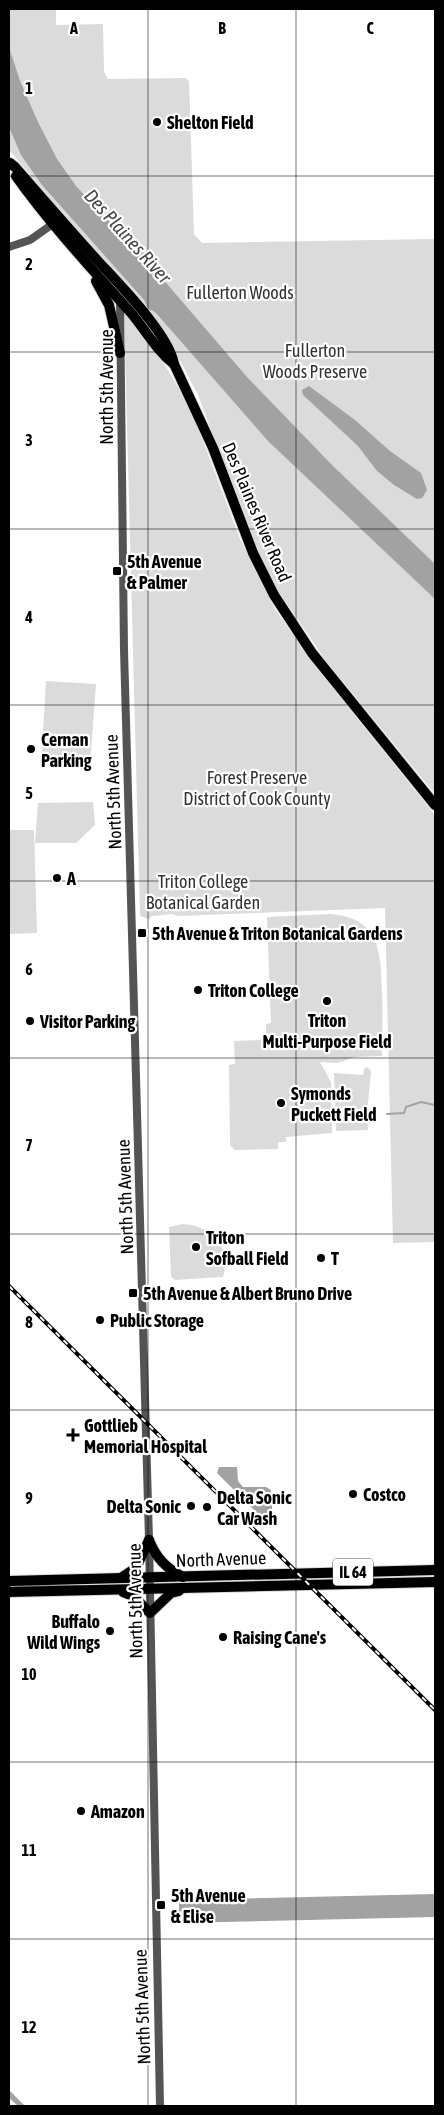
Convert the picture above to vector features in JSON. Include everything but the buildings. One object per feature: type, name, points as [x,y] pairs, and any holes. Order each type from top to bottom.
[{"type":"main road","name":"Des Plaines River Road","points":[[9,163],[15,167],[120,286],[156,330],[172,355],[174,364],[213,448],[252,553],[274,595],[312,653],[435,805]]},
{"type":"main road","name":"Des Plaines River Road","points":[[9,163],[11,169],[52,225],[120,302],[164,357],[174,364]]},
{"type":"main road","points":[[87,264],[109,305],[120,353]]},
{"type":"main road","points":[[149,1540],[154,1552],[163,1564],[184,1577]]},
{"type":"main road","points":[[120,1579],[136,1568],[149,1540]]},
{"type":"main road","name":"North Avenue","points":[[9,1581],[435,1570]]},
{"type":"main road","name":"North Avenue","points":[[9,1592],[435,1582]]},
{"type":"main road","points":[[115,1590],[133,1596],[150,1614],[171,1593],[195,1588]]},
{"type":"street","points":[[9,247],[30,240],[61,219]]},
{"type":"street","name":"North 5th Avenue","points":[[120,286],[124,650],[150,1578],[160,2106]]},
{"type":"green space","name":"Fullerton Woods Preserve","points":[[9,9],[56,9],[56,25],[103,24],[104,72],[108,79],[185,78],[189,81],[194,234],[202,243],[435,239],[435,794],[326,661],[279,592],[251,536],[198,395],[172,345],[145,310],[9,150]]},
{"type":"green space","name":"Forest Preserve District of Cook County","points":[[124,312],[156,350],[191,409],[240,539],[275,609],[315,666],[435,815],[435,1242],[393,1243],[385,908],[178,916],[172,914],[152,916],[149,919],[140,916]]},
{"type":"green space","points":[[46,681],[96,684],[90,766],[41,763]]},
{"type":"green space","points":[[93,802],[95,825],[76,843],[35,843],[38,803]]},
{"type":"green space","points":[[9,830],[34,830],[37,933],[9,934]]},
{"type":"green space","name":"Triton Multi-Purpose Field","points":[[329,914],[346,916],[358,922],[374,938],[378,949],[381,976],[382,1056],[355,1057],[338,1063],[320,1062],[331,1082],[332,1133],[286,1137],[286,1142],[278,1142],[278,1149],[235,1150],[230,1145],[229,1065],[235,1064],[234,1041],[261,1040],[261,1036],[266,1036],[266,1024],[271,1023],[267,917]]},
{"type":"green space","points":[[367,1067],[371,1071],[367,1114],[368,1130],[336,1131],[334,1073],[363,1075],[364,1069]]},
{"type":"green space","name":"Triton Sofball Field","points":[[183,1224],[203,1229],[218,1240],[225,1257],[223,1277],[175,1280],[171,1277],[169,1227]]},
{"type":"water","name":"Des Plaines River","points":[[9,47],[20,81],[38,122],[57,159],[76,186],[119,232],[131,237],[161,277],[247,377],[332,465],[435,564],[435,599],[268,441],[156,313],[152,310],[148,311],[145,301],[42,185],[21,155],[9,127]]},
{"type":"water","points":[[309,386],[355,420],[390,451],[421,473],[427,490],[422,498],[417,499],[394,485],[377,471],[358,446],[303,395],[302,390]]},
{"type":"water","points":[[219,1467],[237,1467],[238,1481],[243,1487],[266,1487],[271,1490],[273,1523],[267,1523],[217,1473]]},
{"type":"water","points":[[435,1894],[435,1917],[181,1923],[179,1920],[179,1900]]},
{"type":"water","points":[[9,2090],[25,2106],[18,2106],[9,2098]]},
{"type":"waterway","points":[[387,1114],[404,1113],[406,1107],[421,1102],[435,1105]]},
{"type":"railway","points":[[9,1286],[435,1710]]},
{"type":"place","name":"Shelton Field","points":[[157,122]]},
{"type":"place","name":"5th Avenue & Palmer","points":[[117,571]]},
{"type":"place","name":"Cernan Parking","points":[[31,749]]},
{"type":"place","name":"A","points":[[57,878]]},
{"type":"place","name":"5th Avenue & Triton Botanical Gardens","points":[[142,933]]},
{"type":"place","name":"Triton College","points":[[198,990]]},
{"type":"place","name":"Triton Multi-Purpose Field","points":[[327,1001]]},
{"type":"place","name":"Visitor Parking","points":[[30,1021]]},
{"type":"place","name":"Symonds Puckett Field","points":[[281,1103]]},
{"type":"place","name":"Triton Sofball Field","points":[[196,1247]]},
{"type":"place","name":"T","points":[[321,1258]]},
{"type":"place","name":"5th Avenue & Albert Bruno Drive","points":[[133,1293]]},
{"type":"place","name":"Public Storage","points":[[100,1320]]},
{"type":"place","name":"Gottlieb Memorial Hospital","points":[[73,1435]]},
{"type":"place","name":"Costco","points":[[353,1494]]},
{"type":"place","name":"Delta Sonic","points":[[191,1506]]},
{"type":"place","name":"Delta Sonic Car Wash","points":[[207,1507]]},
{"type":"place","name":"Buffalo Wild Wings","points":[[110,1631]]},
{"type":"place","name":"Raising Cane's","points":[[223,1637]]},
{"type":"place","name":"Amazon","points":[[81,1811]]},
{"type":"place","name":"5th Avenue & Elise","points":[[161,1905]]},
{"type":"park label","name":"Fullerton Woods","points":[[240,292]]},
{"type":"park label","name":"Triton College Botanical Garden","points":[[203,891]]}]
